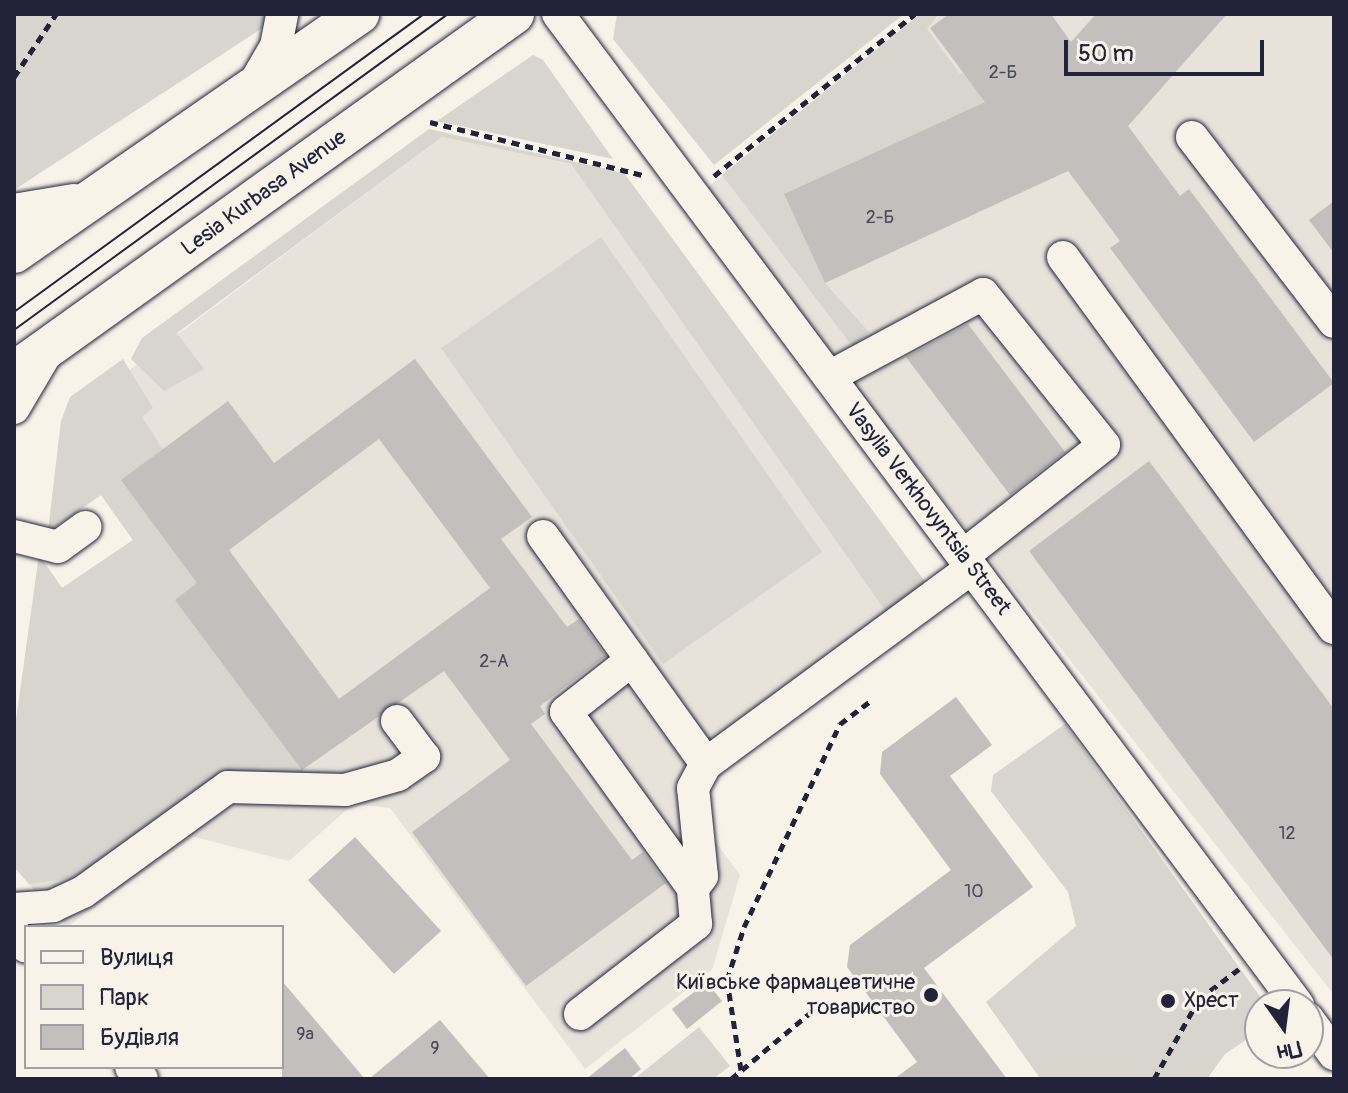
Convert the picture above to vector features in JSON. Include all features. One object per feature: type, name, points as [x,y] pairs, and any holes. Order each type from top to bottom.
[{"type":"main road","points":[[14,253],[248,95],[359,14]]},
{"type":"main road","name":"Lesia Kurbasa Avenue","points":[[14,372],[514,14]]},
{"type":"main road","points":[[14,214],[90,201]]},
{"type":"street","points":[[248,95],[276,46],[282,14]]},
{"type":"street","name":"Vasylia Verkhovyntsia Street","points":[[558,14],[1286,989]]},
{"type":"street","points":[[1192,137],[1334,322]]},
{"type":"street","points":[[1063,257],[1334,628]]},
{"type":"street","points":[[693,888],[702,876],[693,788],[706,764],[967,562],[1104,445],[983,294],[829,377]]},
{"type":"street","points":[[14,408],[51,345]]},
{"type":"street","points":[[14,536],[58,547],[86,527]]},
{"type":"street","points":[[543,536],[706,764]]},
{"type":"street","points":[[580,1014],[696,924],[693,888],[566,712],[632,660]]},
{"type":"street","points":[[14,909],[53,906],[83,892],[228,787],[345,790],[398,775],[424,757],[397,721]]},
{"type":"path","points":[[14,77],[56,14]]},
{"type":"path","points":[[430,122],[628,170],[692,194],[915,14]]},
{"type":"path","points":[[741,1070],[727,980],[744,927],[840,724],[873,699]]},
{"type":"path","points":[[1154,1079],[1199,999],[1259,954]]},
{"type":"path","points":[[731,1079],[810,1013]]},
{"type":"shaded area","points":[[941,14],[1334,14],[1334,995],[701,192]]},
{"type":"shaded area","points":[[442,137],[571,164],[886,612],[706,780],[706,829],[740,875],[712,970],[585,1069],[390,808],[353,804],[289,861],[194,837],[70,925],[65,925],[14,867],[14,735],[39,555],[62,588],[133,540],[101,495],[48,532],[61,421]]},
{"type":"green space","points":[[14,14],[272,14],[264,27],[14,190]]},
{"type":"green space","points":[[617,14],[904,14],[714,165],[613,39]]},
{"type":"green space","points":[[920,14],[939,14],[927,29],[960,74],[974,67],[996,97],[784,194],[825,283],[869,332],[853,347],[722,175]]},
{"type":"green space","points":[[533,55],[543,60],[613,159],[437,121]]},
{"type":"green space","points":[[429,129],[624,173],[932,591],[886,612],[571,164],[442,137],[177,333],[204,369],[164,391],[131,359],[142,338]]},
{"type":"green space","points":[[601,237],[822,552],[663,664],[441,348]]},
{"type":"green space","points":[[123,359],[153,408],[142,417],[163,449],[122,480],[198,583],[176,600],[305,774],[225,773],[94,875],[29,884],[14,867],[14,735],[39,555],[62,588],[133,540],[101,495],[48,532],[61,421],[70,397]]},
{"type":"green space","points":[[1065,724],[1255,989],[1244,989],[1244,1041],[1225,1054],[1207,1079],[1039,1077],[986,1002],[1076,926],[1068,892],[991,791],[993,775]]},
{"type":"green space","points":[[699,1027],[730,1066],[713,1079],[634,1079]]},
{"type":"building","points":[[949,14],[1051,14],[1071,42],[1096,14],[1227,14],[1128,126],[1180,196],[1189,189],[1334,383],[1254,442],[1110,248],[1120,241],[1068,171],[825,283],[784,194],[985,102],[930,28]]},
{"type":"building","points":[[1334,201],[1334,253],[1309,220]]},
{"type":"building","points":[[968,324],[1065,452],[1010,495],[906,357]]},
{"type":"building","points":[[415,359],[532,517],[501,539],[567,627],[579,619],[606,656],[540,706],[545,714],[531,724],[632,860],[643,852],[666,883],[526,986],[412,832],[510,760],[444,671],[302,770],[175,600],[197,583],[121,480],[228,401],[274,463]],"holes":[[[379,439],[490,588],[339,699],[229,550]]]},
{"type":"building","points":[[1149,461],[1334,709],[1334,960],[1029,551]]},
{"type":"building","points":[[956,697],[992,745],[950,776],[1033,887],[924,968],[1007,1079],[894,1079],[917,1062],[847,967],[850,945],[951,870],[880,774],[882,752]]},
{"type":"building","points":[[355,837],[441,931],[394,974],[308,880]]},
{"type":"building","points":[[707,982],[722,1001],[687,1029],[672,1009]]},
{"type":"building","points":[[284,983],[365,1079],[282,1079],[284,1069]]},
{"type":"building","points":[[440,1020],[490,1079],[369,1079]]},
{"type":"building","points":[[625,1048],[641,1069],[629,1079],[586,1079]]},
{"type":"tram line","points":[[14,312],[424,14]]},
{"type":"tram line","points":[[14,330],[448,14]]},
{"type":"place","name":"Київське фармацевтичне товариство","points":[[931,995]]},
{"type":"place","name":"Хрест","points":[[1168,1001]]}]
